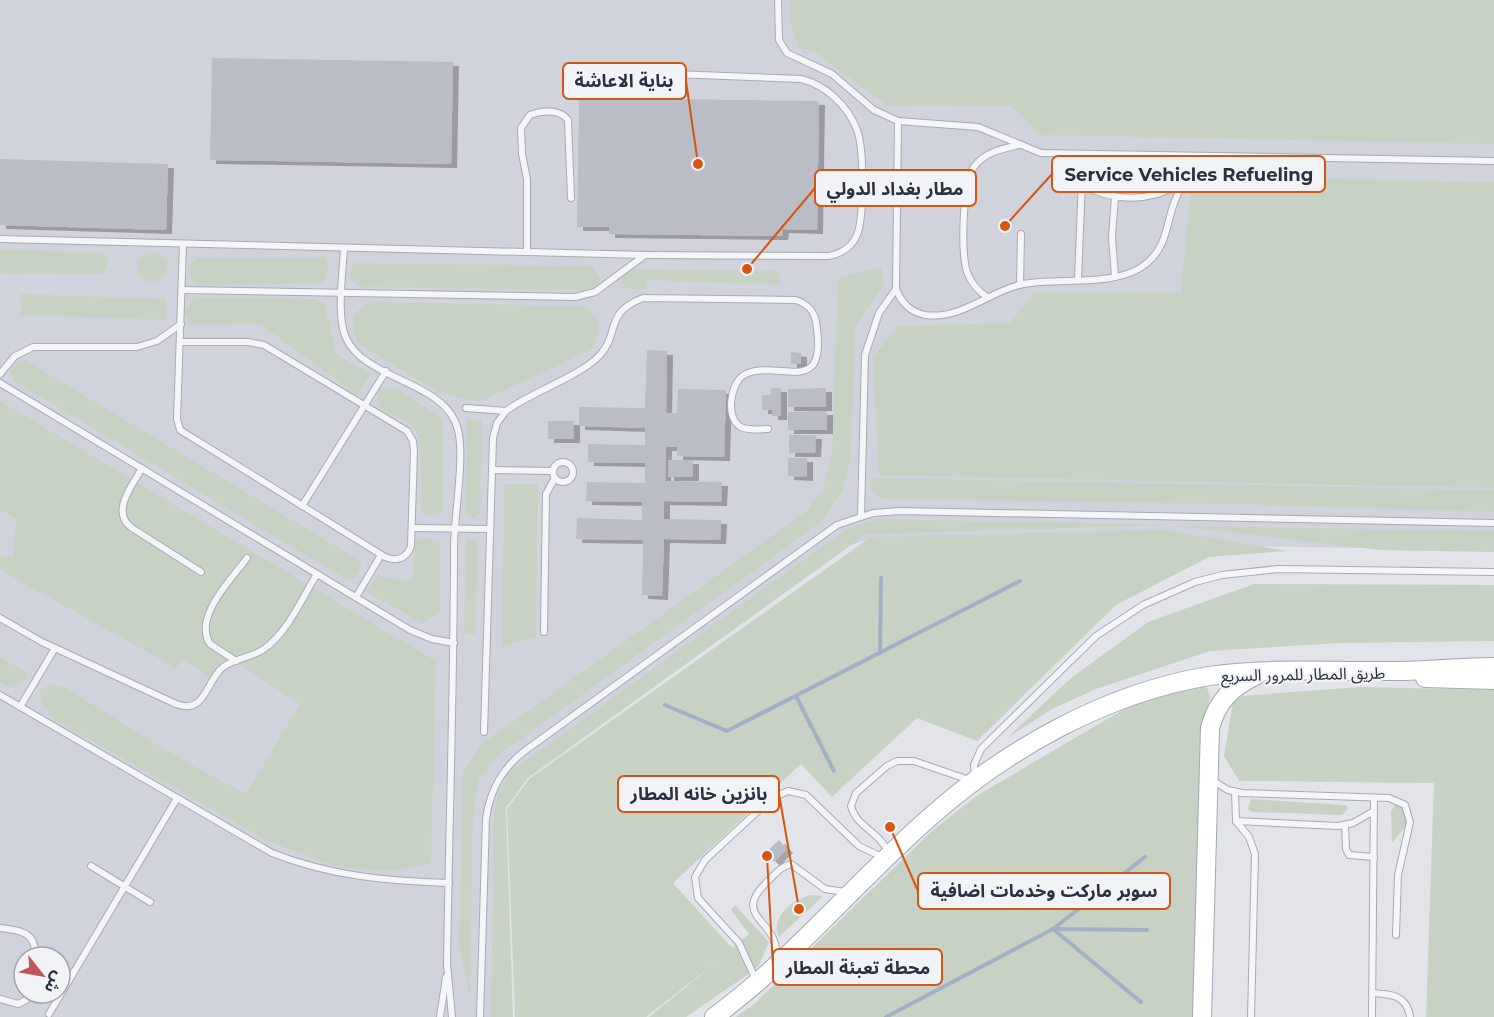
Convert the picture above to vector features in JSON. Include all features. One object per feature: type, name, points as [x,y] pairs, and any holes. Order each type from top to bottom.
[{"type":"main road","points":[[1397,672],[1494,666]]},
{"type":"main road","points":[[1202,1017],[1210,728],[1220,703],[1238,685],[1263,672],[1273,672]]},
{"type":"main road","name":"طريق المطار للمرور السريع","points":[[714,1017],[757,982],[887,856],[974,780],[1056,730],[1132,697],[1186,681],[1273,672],[1397,672]]},
{"type":"main road","points":[[1397,672],[1420,677],[1494,681]]},
{"type":"lane","points":[[778,0],[779,40],[787,53],[824,69],[874,110],[898,120],[978,127],[1041,153],[1494,161]]},
{"type":"lane","points":[[0,239],[645,255],[829,256],[844,250],[859,231],[860,144],[850,116],[832,95],[810,81],[621,72]]},
{"type":"lane","points":[[527,251],[527,179],[522,154],[522,128],[530,115],[555,112],[568,120],[571,198]]},
{"type":"lane","points":[[898,120],[896,289],[904,304],[926,315],[955,313],[987,297],[1020,285],[1115,277],[1141,268],[1155,255],[1165,239],[1172,207],[1183,183],[1204,156]]},
{"type":"lane","points":[[987,297],[973,283],[965,265],[967,181],[974,166],[986,155],[1018,145]]},
{"type":"lane","points":[[1078,279],[1083,155]]},
{"type":"lane","points":[[1081,185],[1115,197],[1150,196],[1183,183]]},
{"type":"lane","points":[[1115,197],[1112,237],[1115,277]]},
{"type":"lane","points":[[1020,285],[1021,234]]},
{"type":"lane","points":[[180,342],[248,342],[264,345],[402,427],[413,441],[411,546],[406,555],[396,560],[381,555],[180,430],[177,419],[183,244]]},
{"type":"lane","points":[[344,248],[342,292],[345,337],[358,354],[435,399],[454,419],[460,446],[454,529],[454,643],[447,964],[440,1017]]},
{"type":"lane","points":[[182,290],[575,297],[596,292],[645,255]]},
{"type":"lane","points":[[861,516],[865,354],[876,320],[896,289]]},
{"type":"lane","points":[[484,732],[494,431],[506,411],[593,361],[605,348],[616,318],[632,302],[643,298],[796,300],[807,305],[816,319],[818,350],[814,361],[806,369],[796,373],[746,374],[737,381],[733,390],[733,416],[736,424],[748,429],[768,429]]},
{"type":"lane","points":[[0,374],[15,356],[33,347],[137,347],[166,337],[181,323]]},
{"type":"lane","points":[[302,506],[386,371]]},
{"type":"lane","points":[[0,383],[421,635],[454,643]]},
{"type":"lane","points":[[466,408],[506,411]]},
{"type":"lane","points":[[142,468],[122,506],[123,519],[132,528],[201,572]]},
{"type":"lane","points":[[492,470],[554,474],[546,494],[544,632]]},
{"type":"lane","points":[[480,1017],[486,819],[490,796],[508,765],[826,531],[861,516],[899,511],[1494,523]]},
{"type":"lane","points":[[412,528],[490,530]]},
{"type":"lane","points":[[356,597],[381,555]]},
{"type":"lane","points":[[236,661],[210,644],[204,624],[210,611],[247,558]]},
{"type":"lane","points":[[887,856],[882,841],[858,821],[851,806],[856,793],[887,765],[897,761],[908,760],[974,780],[974,765],[981,749],[1076,655],[1119,619],[1168,592],[1222,575],[1278,569],[1494,572]]},
{"type":"lane","points":[[0,618],[55,648],[182,706],[200,701],[219,671],[257,653],[277,637],[317,574]]},
{"type":"lane","points":[[20,707],[55,648]]},
{"type":"lane","points":[[0,695],[252,844],[315,869],[370,879],[449,884]]},
{"type":"lane","points":[[1207,776],[1221,787],[1235,792],[1374,798],[1401,802],[1410,816],[1408,837],[1398,875],[1396,935]]},
{"type":"lane","points":[[757,982],[739,943],[698,898],[695,877],[705,860],[772,798],[788,791],[807,795],[863,849],[887,856]]},
{"type":"lane","points":[[1235,792],[1236,821],[1249,837],[1255,854],[1251,1017]]},
{"type":"lane","points":[[1372,1017],[1374,798]]},
{"type":"lane","points":[[49,1014],[176,800]]},
{"type":"lane","points":[[1236,821],[1346,825],[1374,812]]},
{"type":"lane","points":[[1346,825],[1346,849],[1349,855],[1374,857]]},
{"type":"lane","points":[[774,966],[777,952],[773,938],[752,908],[752,899],[757,891],[783,867],[792,864],[825,889],[838,892],[851,890]]},
{"type":"lane","points":[[91,866],[150,902]]},
{"type":"lane","points":[[0,928],[27,933],[34,945]]},
{"type":"lane","points":[[447,964],[452,1017]]},
{"type":"lane","points":[[1372,993],[1397,996],[1406,1004],[1410,1017]]},
{"type":"shaded area","points":[[0,0],[1494,0],[1494,550],[870,540],[850,546],[506,792],[499,1017],[0,1017]]},
{"type":"green space","points":[[790,0],[1494,0],[1494,144],[1040,135],[1012,106],[886,105],[815,52],[799,47],[791,26]]},
{"type":"green space","points":[[1202,176],[1494,182],[1494,488],[879,475],[873,358],[897,326],[1010,323],[1035,292],[1181,293],[1191,184]]},
{"type":"green space","points":[[0,249],[103,253],[109,260],[103,274],[0,273]]},
{"type":"green space","points":[[152,252],[163,256],[167,267],[163,278],[152,282],[141,278],[137,267],[141,256]]},
{"type":"green space","points":[[198,257],[326,257],[329,266],[322,283],[198,285],[190,277],[187,267]]},
{"type":"green space","points":[[353,263],[593,266],[600,279],[594,290],[360,287],[349,278]]},
{"type":"green space","points":[[881,267],[885,283],[855,328],[851,458],[842,492],[821,522],[500,754],[479,779],[473,813],[470,995],[459,946],[463,772],[479,746],[807,511],[823,490],[832,454],[838,278]]},
{"type":"green space","points":[[629,269],[781,271],[779,285],[647,280],[646,289],[627,289],[620,278]]},
{"type":"green space","points":[[20,294],[167,299],[165,320],[21,315]]},
{"type":"green space","points":[[195,297],[315,299],[324,304],[337,355],[371,374],[357,395],[260,324],[194,325],[188,322],[185,311]]},
{"type":"green space","points":[[370,302],[584,306],[597,320],[598,331],[592,349],[479,402],[438,392],[359,344],[353,331],[353,320],[355,314]]},
{"type":"green space","points":[[25,360],[362,562],[355,577],[350,581],[344,578],[14,381],[10,372],[15,364]]},
{"type":"green space","points":[[388,387],[397,389],[440,417],[443,424],[443,510],[438,514],[430,516],[421,511],[420,444],[414,428],[409,423],[384,411],[381,406],[379,391]]},
{"type":"green space","points":[[0,401],[436,661],[431,863],[393,871],[337,867],[268,841],[52,718],[41,701],[40,690],[53,684],[69,690],[177,757],[246,794],[300,704],[231,659],[213,679],[183,660],[176,668],[0,570],[0,555],[13,558],[16,519],[0,510]]},
{"type":"green space","points":[[467,419],[482,421],[480,514],[473,519],[466,514]]},
{"type":"green space","points":[[870,478],[1494,490],[1494,512],[1228,504],[882,499],[870,489]]},
{"type":"green space","points":[[504,484],[538,484],[536,637],[502,646]]},
{"type":"green space","points":[[876,519],[1170,525],[866,534],[528,778],[506,808],[513,1017],[491,1017],[494,814],[498,794],[509,773],[845,530]]},
{"type":"green space","points":[[1179,526],[1494,531],[1494,552],[1379,550]]},
{"type":"green space","points":[[1166,530],[1288,551],[1209,557],[1116,605],[977,741],[917,718],[832,797],[801,764],[673,883],[732,948],[749,934],[731,910],[735,905],[769,942],[759,965],[753,971],[686,1017],[649,1017],[719,960],[646,1017],[515,1017],[507,809],[529,779],[871,537]]},
{"type":"green space","points":[[428,538],[440,543],[440,612],[423,623],[366,592],[378,574],[387,578],[412,582],[414,548],[417,540]]},
{"type":"green space","points":[[469,538],[477,541],[476,632],[472,635],[464,632],[466,543]]},
{"type":"green space","points":[[1254,584],[1494,585],[1494,641],[1339,643],[1210,651],[1096,689],[1052,709],[1007,738],[1071,678],[1148,622]]},
{"type":"green space","points":[[0,657],[29,674],[26,680],[10,688],[0,682]]},
{"type":"green space","points":[[1205,683],[1210,696],[1204,731],[1194,1017],[736,1017],[754,1004],[933,830],[978,795],[1126,708],[1182,688]]},
{"type":"green space","points":[[1360,687],[1494,690],[1494,1017],[1426,1017],[1434,783],[1239,781],[1224,756],[1233,703],[1242,696]]},
{"type":"green space","points":[[1251,799],[1346,805],[1348,809],[1342,815],[1252,812],[1248,809]]},
{"type":"green space","points":[[1398,802],[1411,809],[1411,820],[1392,843],[1391,811]]},
{"type":"green space","points":[[811,895],[823,896],[779,937],[777,923],[784,910]]},
{"type":"building","points":[[212,58],[453,62],[451,164],[210,160]]},
{"type":"building","points":[[579,98],[819,101],[817,230],[783,229],[782,236],[609,234],[609,227],[577,227]]},
{"type":"building","points":[[0,159],[168,164],[166,230],[0,225]]},
{"type":"building","points":[[647,350],[667,351],[666,413],[677,413],[678,389],[726,390],[724,457],[677,456],[677,447],[666,447],[665,481],[722,482],[721,502],[664,501],[664,519],[721,520],[720,540],[664,539],[662,596],[642,595],[643,540],[576,539],[577,518],[642,520],[642,502],[586,501],[587,482],[645,483],[645,463],[588,462],[588,444],[645,445],[645,428],[579,426],[579,407],[645,408]]},
{"type":"building","points":[[791,352],[801,353],[801,364],[791,364]]},
{"type":"building","points":[[771,388],[781,388],[781,416],[772,416],[772,410],[762,410],[762,395],[771,395]]},
{"type":"building","points":[[826,388],[826,407],[788,407],[788,389]]},
{"type":"building","points":[[827,411],[827,430],[788,430],[788,412]]},
{"type":"building","points":[[548,421],[574,421],[574,439],[548,439]]},
{"type":"building","points":[[789,435],[816,435],[815,453],[789,453]]},
{"type":"building","points":[[788,458],[807,458],[807,477],[788,476]]},
{"type":"building","points":[[668,460],[693,460],[693,477],[668,477]]},
{"type":"building","points":[[779,840],[787,849],[774,862],[765,853]]},
{"type":"waterway","points":[[880,652],[881,578]]},
{"type":"waterway","points":[[665,705],[727,731],[1020,581]]},
{"type":"waterway","points":[[796,696],[834,771]]},
{"type":"waterway","points":[[886,1017],[1053,929],[1145,857]]},
{"type":"waterway","points":[[1053,929],[1141,1002]]},
{"type":"waterway","points":[[1054,929],[1147,930]]},
{"type":"place","name":"بناية الاعاشة","points":[[698,164]]},
{"type":"place","name":"Service Vehicles Refueling","points":[[1005,226]]},
{"type":"place","name":"مطار بغداد الدولي","points":[[747,269]]},
{"type":"place","name":"سوبر ماركت وخدمات اضافية","points":[[890,827]]},
{"type":"place","name":"محطة تعبئة المطار","points":[[767,856]]},
{"type":"place","name":"بانزين خانه المطار","points":[[799,909]]}]
